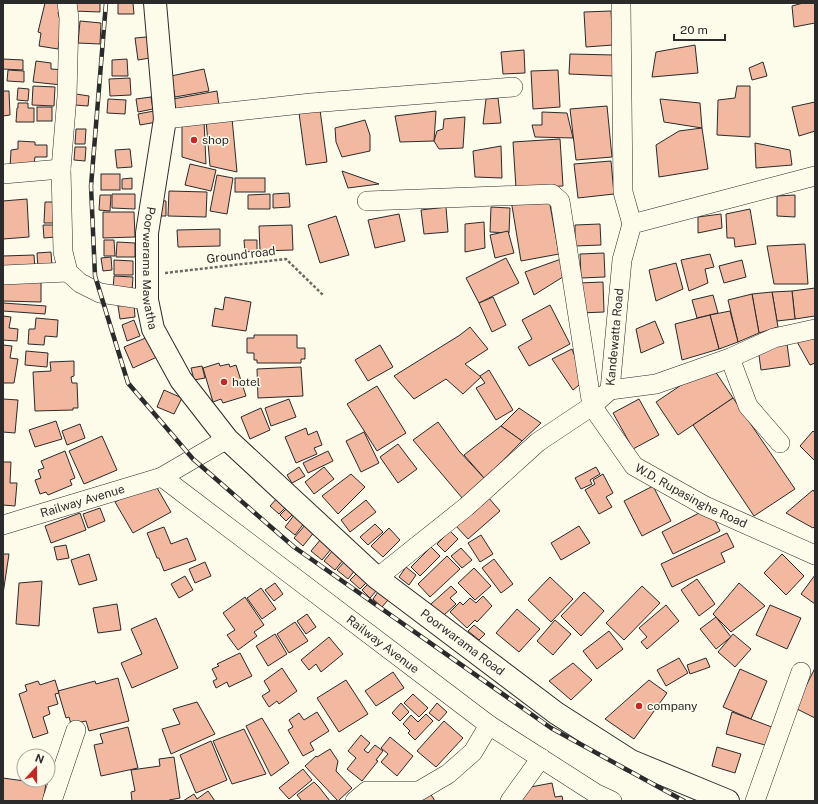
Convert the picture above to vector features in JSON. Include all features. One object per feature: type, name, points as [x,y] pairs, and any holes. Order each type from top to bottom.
[{"type":"main road","name":"Poorwarama Mawatha","points":[[155,3],[165,119],[147,233],[147,300],[153,328],[181,380],[227,439]]},
{"type":"main road","name":"Poorwarama Road","points":[[227,439],[378,578],[556,713],[631,761],[728,801]]},
{"type":"street","points":[[67,3],[69,18],[68,96],[61,169],[63,252],[68,272],[80,283],[100,293],[147,300]]},
{"type":"street","points":[[621,5],[623,192],[632,224],[815,176]]},
{"type":"street","points":[[165,119],[311,103],[513,86]]},
{"type":"street","points":[[3,174],[61,169]]},
{"type":"street","points":[[367,201],[552,194],[560,201],[592,406]]},
{"type":"street","name":"Kandewatta Road","points":[[378,578],[466,506],[538,442],[592,406],[610,390],[622,260],[632,224]]},
{"type":"street","points":[[3,275],[68,272]]},
{"type":"street","points":[[610,390],[656,384],[730,358],[774,338],[815,329]]},
{"type":"street","points":[[730,358],[748,406],[780,443]]},
{"type":"street","name":"W.D. Rupasinghe Road","points":[[592,406],[634,466],[705,506],[812,549]]},
{"type":"street","name":"Railway Avenue","points":[[3,525],[162,477],[227,439]]},
{"type":"street","name":"Railway Avenue","points":[[162,477],[489,725],[541,758],[587,795],[612,801]]},
{"type":"street","points":[[755,801],[801,672]]},
{"type":"street","points":[[355,801],[367,791],[419,791],[448,774],[473,752],[489,725]]},
{"type":"street","points":[[52,801],[76,730]]},
{"type":"street","points":[[510,801],[541,758]]},
{"type":"path","name":"Ground road","points":[[147,275],[286,259],[323,295]]},
{"type":"building","points":[[45,3],[61,3],[62,12],[58,12],[64,37],[60,36],[58,49],[39,46],[41,33],[38,32]]},
{"type":"building","points":[[73,3],[100,3],[100,12],[73,11]]},
{"type":"building","points":[[118,3],[133,3],[134,14],[118,14]]},
{"type":"building","points":[[803,3],[815,3],[815,23],[794,27],[792,6]]},
{"type":"building","points":[[611,11],[613,45],[586,47],[584,12]]},
{"type":"building","points":[[80,21],[101,23],[100,44],[78,43]]},
{"type":"building","points":[[147,37],[150,58],[138,60],[135,38]]},
{"type":"building","points":[[695,45],[698,73],[652,77],[656,52]]},
{"type":"building","points":[[524,50],[525,73],[503,74],[501,52]]},
{"type":"building","points":[[570,54],[614,55],[614,76],[569,74]]},
{"type":"building","points":[[3,59],[23,60],[23,70],[3,69]]},
{"type":"building","points":[[127,59],[128,76],[112,76],[112,60]]},
{"type":"building","points":[[36,61],[51,63],[51,69],[64,70],[62,85],[33,82]]},
{"type":"building","points":[[763,62],[767,76],[752,80],[749,68]]},
{"type":"building","points":[[204,69],[209,91],[175,97],[171,76]]},
{"type":"building","points":[[8,70],[24,71],[24,82],[7,81]]},
{"type":"building","points":[[558,70],[560,107],[533,109],[531,71]]},
{"type":"building","points":[[130,78],[131,95],[110,96],[109,79]]},
{"type":"building","points":[[33,86],[55,87],[54,106],[32,105]]},
{"type":"building","points":[[737,86],[750,86],[750,137],[717,135],[718,100],[735,98]]},
{"type":"building","points":[[18,88],[29,89],[28,101],[17,100]]},
{"type":"building","points":[[3,91],[9,91],[10,115],[3,116]]},
{"type":"building","points":[[217,91],[219,106],[176,114],[173,99]]},
{"type":"building","points":[[76,94],[89,96],[88,106],[75,105]]},
{"type":"building","points":[[151,97],[153,109],[138,112],[136,99]]},
{"type":"building","points":[[498,98],[501,123],[483,124],[486,99]]},
{"type":"building","points":[[108,99],[126,100],[125,114],[107,113]]},
{"type":"building","points":[[660,99],[700,103],[702,128],[664,122]]},
{"type":"building","points":[[815,102],[815,131],[799,136],[792,107]]},
{"type":"building","points":[[18,103],[28,103],[28,108],[34,108],[34,122],[16,122]]},
{"type":"building","points":[[607,106],[612,157],[576,160],[570,109]]},
{"type":"building","points":[[37,107],[52,107],[52,121],[37,121]]},
{"type":"building","points":[[320,110],[327,162],[306,165],[299,113]]},
{"type":"building","points":[[154,111],[157,122],[140,125],[138,114]]},
{"type":"building","points":[[436,111],[434,141],[400,142],[395,116]]},
{"type":"building","points":[[542,112],[567,113],[573,138],[535,137],[532,125],[542,125]]},
{"type":"building","points":[[465,117],[463,148],[439,149],[434,141],[437,131],[443,129],[444,119]]},
{"type":"building","points":[[232,118],[237,172],[210,166],[206,120]]},
{"type":"building","points":[[365,120],[370,135],[370,151],[342,157],[336,142],[335,128]]},
{"type":"building","name":"shop","points":[[204,121],[206,164],[182,157],[182,123]]},
{"type":"building","points":[[702,128],[708,169],[659,177],[656,145],[679,131]]},
{"type":"building","points":[[76,129],[86,129],[85,144],[75,144]]},
{"type":"building","points":[[560,139],[563,186],[516,188],[513,142]]},
{"type":"building","points":[[18,141],[35,142],[35,145],[47,145],[47,157],[35,157],[34,164],[10,168],[11,150],[18,149]]},
{"type":"building","points":[[755,143],[790,150],[792,165],[756,168]]},
{"type":"building","points":[[501,146],[502,178],[475,177],[473,151]]},
{"type":"building","points":[[75,147],[86,147],[85,161],[74,160]]},
{"type":"building","points":[[130,149],[132,167],[117,168],[115,150]]},
{"type":"building","points":[[611,161],[614,194],[578,198],[574,164]]},
{"type":"building","points":[[190,164],[216,170],[211,191],[185,185]]},
{"type":"building","points":[[342,171],[379,184],[348,188]]},
{"type":"building","points":[[101,174],[120,174],[120,190],[101,190]]},
{"type":"building","points":[[217,175],[233,178],[227,214],[210,211]]},
{"type":"building","points":[[132,178],[132,189],[122,189],[122,179]]},
{"type":"building","points":[[235,178],[265,178],[265,192],[235,192]]},
{"type":"building","points":[[169,191],[207,192],[206,217],[168,216]]},
{"type":"building","points":[[289,193],[290,207],[273,208],[273,194]]},
{"type":"building","points":[[112,194],[135,194],[135,209],[112,208]]},
{"type":"building","points":[[270,194],[270,209],[248,209],[248,195]]},
{"type":"building","points":[[548,194],[559,254],[521,261],[511,200]]},
{"type":"building","points":[[100,195],[111,195],[110,211],[99,210]]},
{"type":"building","points":[[795,195],[795,217],[777,216],[777,196]]},
{"type":"building","points":[[27,199],[29,237],[3,239],[3,201]]},
{"type":"building","points":[[159,200],[166,201],[166,216],[158,216]]},
{"type":"building","points":[[45,202],[56,202],[55,223],[44,223]]},
{"type":"building","points":[[446,207],[448,232],[424,234],[421,210]]},
{"type":"building","points":[[491,207],[510,208],[509,233],[490,232]]},
{"type":"building","points":[[750,209],[756,244],[735,247],[734,238],[727,238],[726,214]]},
{"type":"building","points":[[103,212],[134,212],[135,237],[103,238]]},
{"type":"building","points":[[399,214],[405,241],[375,248],[368,220]]},
{"type":"building","points":[[721,214],[722,228],[698,233],[698,217]]},
{"type":"building","points":[[336,216],[349,255],[320,263],[308,225]]},
{"type":"building","points":[[484,222],[485,248],[465,252],[465,224]]},
{"type":"building","points":[[600,224],[601,245],[575,246],[575,225]]},
{"type":"building","points":[[43,225],[54,225],[55,237],[44,238]]},
{"type":"building","points":[[292,225],[293,250],[260,251],[259,226]]},
{"type":"building","points":[[220,229],[220,246],[178,247],[177,230]]},
{"type":"building","points":[[508,231],[514,253],[495,258],[490,235]]},
{"type":"building","points":[[104,240],[114,240],[115,256],[104,256]]},
{"type":"building","points":[[244,240],[257,240],[257,251],[245,252]]},
{"type":"building","points":[[117,242],[135,243],[135,257],[116,257]]},
{"type":"building","points":[[805,244],[808,284],[774,284],[767,246]]},
{"type":"building","points":[[51,252],[52,267],[38,269],[37,253]]},
{"type":"building","points":[[604,253],[605,277],[581,278],[580,254]]},
{"type":"building","points":[[710,254],[714,267],[705,269],[708,283],[689,291],[681,260]]},
{"type":"building","points":[[34,255],[35,269],[3,271],[3,256]]},
{"type":"building","points":[[111,257],[112,270],[103,271],[101,258]]},
{"type":"building","points":[[506,258],[519,283],[479,303],[466,278]]},
{"type":"building","points":[[561,259],[566,275],[534,295],[525,272]]},
{"type":"building","points":[[114,260],[133,261],[133,275],[114,275]]},
{"type":"building","points":[[742,260],[746,277],[724,283],[719,266]]},
{"type":"building","points":[[676,263],[683,289],[656,301],[649,270]]},
{"type":"building","points":[[114,276],[133,277],[132,291],[113,290]]},
{"type":"building","points":[[3,281],[41,281],[41,302],[3,301]]},
{"type":"building","points":[[603,282],[604,312],[580,313],[578,283]]},
{"type":"building","points":[[815,288],[815,316],[795,319],[792,291]]},
{"type":"building","points":[[792,291],[795,319],[777,321],[772,292]]},
{"type":"building","points":[[772,292],[778,327],[759,333],[752,294]]},
{"type":"building","points":[[752,294],[759,333],[738,342],[728,300]]},
{"type":"building","points":[[713,295],[718,313],[697,318],[692,300]]},
{"type":"building","points":[[225,297],[251,302],[246,331],[212,326],[215,308],[223,310]]},
{"type":"building","points":[[493,297],[506,325],[492,332],[479,303]]},
{"type":"building","points":[[3,303],[46,306],[45,314],[3,311]]},
{"type":"building","points":[[134,304],[135,317],[120,319],[118,306]]},
{"type":"building","points":[[550,305],[570,344],[529,366],[518,347],[532,339],[522,320]]},
{"type":"building","points":[[730,311],[738,342],[719,349],[710,315]]},
{"type":"building","points":[[710,315],[719,349],[682,360],[675,324]]},
{"type":"building","points":[[3,316],[11,317],[9,328],[18,329],[17,341],[3,340]]},
{"type":"building","points":[[36,318],[58,320],[57,337],[45,336],[44,345],[28,344],[29,329],[35,329]]},
{"type":"building","points":[[134,320],[140,336],[127,341],[122,325]]},
{"type":"building","points":[[655,321],[664,343],[641,353],[636,329]]},
{"type":"building","points":[[470,327],[488,349],[465,364],[481,377],[463,394],[446,379],[414,399],[394,376],[460,335]]},
{"type":"building","points":[[254,335],[297,335],[297,348],[305,348],[305,359],[301,359],[301,363],[257,363],[257,360],[254,360],[254,353],[247,353],[247,338],[254,338]]},
{"type":"building","points":[[148,337],[157,357],[133,368],[124,347]]},
{"type":"building","points":[[815,337],[815,363],[810,365],[796,340]]},
{"type":"building","points":[[787,344],[790,366],[761,370],[758,348]]},
{"type":"building","points":[[3,345],[12,346],[10,358],[18,359],[14,383],[3,383]]},
{"type":"building","points":[[380,345],[393,367],[368,381],[355,360]]},
{"type":"building","points":[[572,349],[584,381],[573,390],[552,359]]},
{"type":"building","points":[[26,351],[48,353],[47,367],[25,365]]},
{"type":"building","points":[[74,361],[74,376],[71,377],[72,383],[77,383],[78,408],[73,408],[73,410],[35,411],[33,372],[51,371],[50,362]]},
{"type":"building","name":"hotel","points":[[219,363],[220,366],[229,364],[230,367],[236,365],[246,396],[223,403],[221,399],[213,402],[203,368]]},
{"type":"building","points":[[711,365],[733,398],[678,435],[656,402]]},
{"type":"building","points":[[202,366],[205,378],[194,380],[191,368]]},
{"type":"building","points":[[301,367],[303,396],[258,398],[257,369]]},
{"type":"building","points":[[489,370],[513,410],[496,420],[476,388],[485,383],[480,376]]},
{"type":"building","points":[[377,386],[406,433],[377,451],[347,404]]},
{"type":"building","points":[[164,390],[182,398],[174,414],[157,407]]},
{"type":"building","points":[[733,398],[795,489],[754,516],[693,425]]},
{"type":"building","points":[[3,399],[18,400],[15,433],[3,432]]},
{"type":"building","points":[[289,399],[296,417],[271,426],[265,408]]},
{"type":"building","points":[[639,399],[659,435],[633,449],[613,413]]},
{"type":"building","name":"hotel","points":[[261,408],[270,430],[250,439],[241,417]]},
{"type":"building","points":[[519,408],[541,423],[522,441],[501,426]]},
{"type":"building","points":[[56,421],[62,439],[35,447],[29,430]]},
{"type":"building","points":[[438,422],[459,451],[485,479],[463,499],[413,440]]},
{"type":"building","points":[[80,424],[85,438],[67,445],[62,431]]},
{"type":"building","points":[[501,426],[522,441],[485,479],[464,455]]},
{"type":"building","points":[[306,428],[308,435],[317,431],[322,445],[314,448],[317,454],[296,463],[285,437]]},
{"type":"building","points":[[813,431],[815,433],[815,461],[800,446]]},
{"type":"building","points":[[364,432],[379,463],[361,472],[346,441]]},
{"type":"building","points":[[102,436],[117,470],[84,484],[69,451]]},
{"type":"building","points":[[398,444],[417,469],[398,483],[380,457]]},
{"type":"building","points":[[65,451],[75,478],[70,480],[72,485],[48,495],[46,492],[40,494],[35,480],[41,478],[38,470],[44,468],[41,461]]},
{"type":"building","points":[[328,451],[333,461],[308,473],[303,463]]},
{"type":"building","points":[[3,462],[11,462],[10,483],[17,483],[15,506],[3,505]]},
{"type":"building","points":[[299,467],[305,476],[292,483],[287,475]]},
{"type":"building","points":[[324,467],[334,479],[314,494],[305,482]]},
{"type":"building","points":[[596,467],[600,474],[590,480],[592,484],[581,489],[575,478]]},
{"type":"building","points":[[351,474],[365,487],[338,514],[322,496]]},
{"type":"building","points":[[603,474],[613,493],[606,497],[612,507],[599,514],[585,490],[595,484],[593,480]]},
{"type":"building","points":[[153,481],[171,512],[133,533],[115,502]]},
{"type":"building","points":[[653,486],[671,521],[642,536],[624,501]]},
{"type":"building","points":[[813,490],[815,493],[815,526],[813,528],[786,513]]},
{"type":"building","points":[[278,497],[287,506],[279,514],[270,506]]},
{"type":"building","points":[[488,497],[500,511],[468,539],[455,525]]},
{"type":"building","points":[[366,500],[376,512],[350,532],[341,520]]},
{"type":"building","points":[[288,507],[294,513],[286,521],[280,515]]},
{"type":"building","points":[[100,508],[105,521],[88,528],[83,514]]},
{"type":"building","points":[[709,508],[720,531],[673,554],[662,532]]},
{"type":"building","points":[[80,513],[86,530],[51,543],[45,526]]},
{"type":"building","points":[[295,514],[305,522],[295,535],[285,527]]},
{"type":"building","points":[[306,524],[315,531],[303,546],[294,538]]},
{"type":"building","points":[[375,524],[383,532],[368,545],[360,537]]},
{"type":"building","points":[[579,526],[590,543],[561,560],[551,543]]},
{"type":"building","points":[[164,527],[171,544],[187,538],[196,560],[164,571],[147,533]]},
{"type":"building","points":[[389,528],[400,540],[383,557],[371,546]]},
{"type":"building","points":[[450,531],[458,539],[445,552],[437,544]]},
{"type":"building","points":[[727,533],[734,547],[721,553],[725,562],[672,587],[661,564]]},
{"type":"building","points":[[481,535],[493,554],[480,562],[468,543]]},
{"type":"building","points":[[321,539],[332,548],[322,560],[311,551]]},
{"type":"building","points":[[66,545],[69,558],[57,560],[54,547]]},
{"type":"building","points":[[431,547],[440,556],[420,576],[411,567]]},
{"type":"building","points":[[461,548],[472,560],[462,568],[451,556]]},
{"type":"building","points":[[333,550],[344,559],[335,570],[324,561]]},
{"type":"building","points":[[3,554],[9,554],[3,594]]},
{"type":"building","points":[[89,554],[97,580],[79,585],[71,560]]},
{"type":"building","points":[[782,554],[804,576],[786,595],[764,573]]},
{"type":"building","points":[[447,556],[460,569],[430,597],[418,584]]},
{"type":"building","points":[[494,559],[513,584],[501,593],[482,568]]},
{"type":"building","points":[[345,561],[356,569],[348,579],[337,570]]},
{"type":"building","points":[[205,562],[211,576],[195,583],[189,569]]},
{"type":"building","points":[[406,567],[416,575],[409,585],[399,577]]},
{"type":"building","points":[[474,568],[491,586],[475,600],[458,583]]},
{"type":"building","points":[[357,573],[367,582],[360,589],[350,580]]},
{"type":"building","points":[[815,575],[815,604],[801,594]]},
{"type":"building","points":[[185,576],[193,590],[179,598],[171,584]]},
{"type":"building","points":[[550,577],[573,599],[551,622],[528,600]]},
{"type":"building","points":[[697,579],[715,604],[699,616],[681,590]]},
{"type":"building","points":[[42,581],[39,626],[16,624],[19,583]]},
{"type":"building","points":[[275,583],[283,594],[274,601],[265,590]]},
{"type":"building","points":[[369,583],[377,590],[370,598],[362,590]]},
{"type":"building","points":[[739,583],[765,606],[731,632],[713,614]]},
{"type":"building","points":[[451,586],[457,592],[450,598],[456,604],[443,616],[431,604]]},
{"type":"building","points":[[642,586],[660,603],[624,640],[606,623]]},
{"type":"building","points":[[261,588],[276,609],[262,619],[247,598]]},
{"type":"building","points":[[378,592],[388,600],[382,607],[373,599]]},
{"type":"building","points":[[584,592],[604,611],[581,636],[561,616]]},
{"type":"building","points":[[483,596],[492,606],[477,622],[475,620],[467,628],[450,612],[460,602],[463,605],[470,598],[476,603]]},
{"type":"building","points":[[245,597],[264,625],[254,632],[257,636],[238,650],[227,635],[235,630],[223,613]]},
{"type":"building","points":[[117,604],[121,630],[98,633],[93,608]]},
{"type":"building","points":[[666,605],[679,621],[647,649],[641,642],[647,637],[639,628]]},
{"type":"building","points":[[770,605],[801,618],[787,649],[756,635]]},
{"type":"building","points":[[517,609],[540,629],[519,652],[496,633]]},
{"type":"building","points":[[307,614],[316,627],[306,634],[297,621]]},
{"type":"building","points":[[716,617],[731,637],[716,649],[700,629]]},
{"type":"building","points":[[156,618],[178,668],[132,688],[121,663],[142,654],[131,629]]},
{"type":"building","points":[[555,620],[571,634],[553,655],[537,641]]},
{"type":"building","points":[[295,622],[308,641],[289,653],[277,634]]},
{"type":"building","points":[[474,625],[485,634],[479,640],[468,631]]},
{"type":"building","points":[[609,631],[623,649],[597,669],[583,651]]},
{"type":"building","points":[[275,634],[287,654],[268,666],[256,646]]},
{"type":"building","points":[[733,634],[751,649],[735,667],[718,652]]},
{"type":"building","points":[[329,637],[343,654],[321,672],[316,664],[309,670],[301,660]]},
{"type":"building","points":[[240,653],[252,676],[229,687],[227,682],[216,688],[213,681],[217,679],[212,669],[219,666],[217,664]]},
{"type":"building","points":[[679,658],[688,673],[666,686],[657,670]]},
{"type":"building","points":[[706,658],[710,667],[690,674],[687,665]]},
{"type":"building","points":[[573,663],[592,680],[571,700],[549,681]]},
{"type":"building","points":[[282,668],[297,691],[279,704],[277,701],[269,707],[262,696],[270,691],[264,681]]},
{"type":"building","points":[[815,668],[815,718],[795,708]]},
{"type":"building","points":[[740,669],[767,681],[751,719],[723,707]]},
{"type":"building","points":[[393,672],[404,688],[376,706],[365,691]]},
{"type":"building","points":[[118,678],[129,721],[89,731],[86,721],[71,724],[69,717],[66,718],[58,691],[95,681],[96,684]]},
{"type":"building","points":[[55,680],[59,693],[55,694],[58,704],[48,707],[50,714],[43,717],[48,733],[33,738],[19,694],[27,691],[25,685],[38,681],[40,685]]},
{"type":"building","points":[[346,680],[368,714],[339,732],[317,698]]},
{"type":"building","name":"company","points":[[649,680],[667,693],[634,739],[605,719]]},
{"type":"building","points":[[413,694],[428,708],[419,717],[404,703]]},
{"type":"building","points":[[197,702],[215,734],[171,754],[162,729],[180,724],[173,709]]},
{"type":"building","points":[[401,703],[409,712],[400,721],[392,713]]},
{"type":"building","points":[[437,703],[447,712],[439,721],[429,713]]},
{"type":"building","points":[[317,712],[329,731],[310,743],[314,750],[303,756],[288,730],[293,727],[289,720],[299,713],[304,720]]},
{"type":"building","points":[[732,712],[777,729],[772,747],[726,734]]},
{"type":"building","points":[[426,714],[433,721],[415,740],[408,733],[410,731],[403,724],[411,715],[418,722]]},
{"type":"building","points":[[262,718],[289,763],[271,776],[246,726]]},
{"type":"building","points":[[444,721],[463,738],[436,767],[417,751]]},
{"type":"building","points":[[128,727],[138,768],[101,776],[94,745],[103,743],[100,734]]},
{"type":"building","points":[[244,729],[266,774],[232,784],[213,741]]},
{"type":"building","points":[[361,735],[370,743],[364,750],[368,753],[375,745],[383,751],[376,760],[378,761],[362,781],[347,769],[356,758],[348,751]]},
{"type":"building","points":[[390,737],[413,756],[397,776],[381,762],[388,754],[381,748]]},
{"type":"building","points":[[211,741],[227,780],[196,793],[180,755]]},
{"type":"building","points":[[717,747],[741,754],[735,773],[712,766]]},
{"type":"building","points":[[330,749],[338,761],[336,771],[352,788],[338,801],[305,766],[316,756],[317,757]]},
{"type":"building","points":[[174,757],[180,798],[169,800],[170,801],[132,801],[131,792],[135,791],[131,770],[160,766],[159,759]]},
{"type":"building","points":[[303,769],[312,780],[289,799],[279,788]]},
{"type":"building","points":[[3,778],[16,780],[16,788],[45,788],[43,801],[3,801]]},
{"type":"building","points":[[314,782],[330,801],[300,801],[301,800],[297,795]]},
{"type":"building","points":[[552,783],[555,797],[562,796],[563,801],[518,801],[525,788]]},
{"type":"building","points":[[428,790],[435,801],[413,801],[413,800]]},
{"type":"building","points":[[208,791],[215,801],[183,801],[194,794],[197,799]]},
{"type":"railway","points":[[106,3],[91,186],[95,276],[128,383],[193,459],[294,547],[551,728],[684,801]]},
{"type":"place","name":"shop","points":[[194,140]]},
{"type":"place","name":"hotel","points":[[224,382]]},
{"type":"place","name":"company","points":[[639,706]]}]
